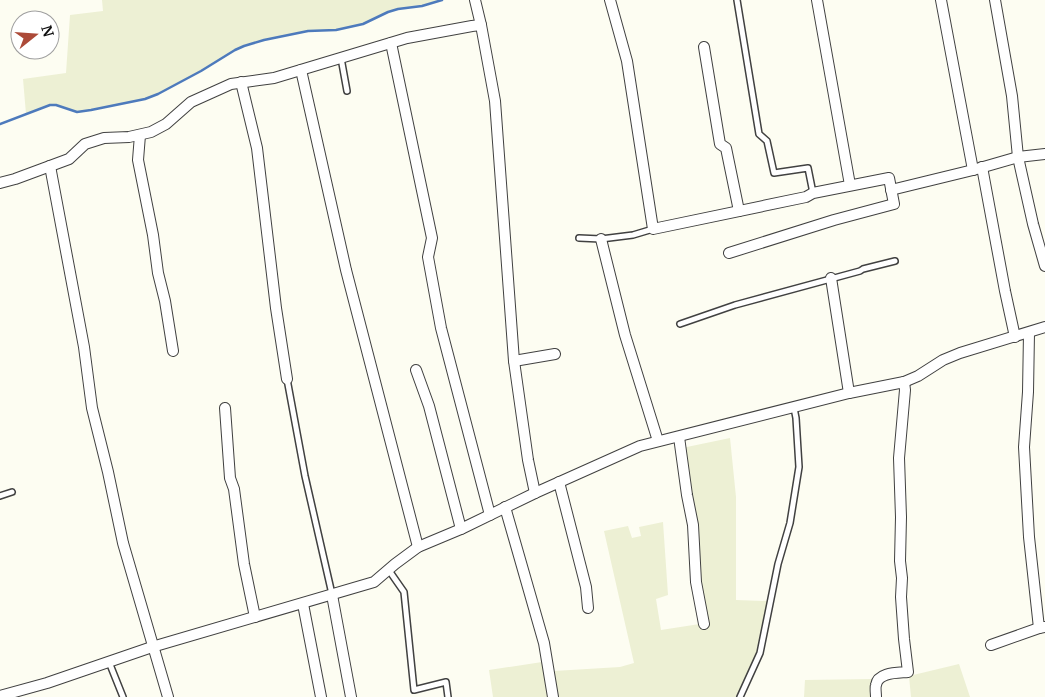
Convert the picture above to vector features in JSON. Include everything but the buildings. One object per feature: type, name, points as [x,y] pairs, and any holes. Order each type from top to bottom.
[{"type":"street","points":[[475,0],[494,101],[514,361],[528,460],[535,493]]},
{"type":"street","points":[[610,0],[628,61],[653,229],[889,178],[894,204],[729,252]]},
{"type":"street","points":[[818,0],[850,186]]},
{"type":"street","points":[[942,0],[1015,337]]},
{"type":"street","points":[[995,0],[1012,96],[1018,157],[1033,224],[1045,266]]},
{"type":"street","points":[[0,183],[69,159],[85,144],[104,138],[129,137],[151,132],[166,124],[191,102],[231,84],[274,78],[407,38],[481,25]]},
{"type":"street","points":[[391,43],[432,238],[428,257],[441,328],[490,515]]},
{"type":"street","points":[[704,47],[720,144],[726,148],[739,211]]},
{"type":"street","points":[[301,70],[346,270],[418,548]]},
{"type":"street","points":[[240,82],[257,148],[276,308],[287,379]]},
{"type":"street","points":[[140,135],[138,160],[165,301],[172,351]]},
{"type":"street","points":[[891,190],[1018,157],[1045,154]]},
{"type":"street","points":[[50,166],[84,347],[92,408],[123,543],[168,697]]},
{"type":"street","points":[[601,239],[625,335],[658,441]]},
{"type":"street","points":[[831,278],[849,393]]},
{"type":"street","points":[[0,696],[47,683],[152,647],[374,582],[388,569],[418,548],[640,446],[849,393],[904,382],[960,353],[1045,327]]},
{"type":"street","points":[[991,645],[1042,628],[1029,536],[1024,448],[1028,392],[1029,333]]},
{"type":"street","points":[[514,361],[555,354]]},
{"type":"street","points":[[416,370],[429,406],[460,529]]},
{"type":"street","points":[[876,697],[876,684],[880,678],[886,675],[908,672],[901,597],[902,578],[900,561],[899,458],[905,390],[904,382]]},
{"type":"street","points":[[225,408],[230,478],[234,489],[244,564],[255,617]]},
{"type":"street","points":[[679,437],[693,525],[696,582],[704,624]]},
{"type":"street","points":[[559,482],[586,588],[588,608]]},
{"type":"street","points":[[505,507],[544,643],[553,697]]},
{"type":"street","points":[[332,595],[351,697]]},
{"type":"street","points":[[303,604],[321,697]]},
{"type":"lane","points":[[737,0],[759,134],[767,141],[774,173],[808,168],[813,193]]},
{"type":"lane","points":[[341,58],[347,91]]},
{"type":"lane","points":[[579,238],[601,239],[633,235],[653,229]]},
{"type":"lane","points":[[680,324],[735,305],[895,261]]},
{"type":"lane","points":[[287,379],[305,476],[332,595]]},
{"type":"lane","points":[[740,697],[760,653],[778,564],[790,522],[799,467],[794,408]]},
{"type":"lane","points":[[0,496],[12,492]]},
{"type":"lane","points":[[388,569],[404,592],[414,690],[446,682],[448,697]]},
{"type":"lane","points":[[109,662],[123,697]]},
{"type":"green space","points":[[102,0],[442,0],[422,6],[388,12],[363,24],[336,30],[308,31],[244,46],[201,71],[145,99],[77,112],[56,105],[50,105],[26,114],[23,79],[66,73],[70,15],[103,11]]},
{"type":"green space","points":[[730,438],[736,497],[736,600],[768,601],[760,660],[742,697],[493,697],[489,670],[542,662],[554,671],[620,667],[634,663],[604,531],[628,526],[632,538],[641,536],[639,527],[663,522],[668,595],[656,599],[661,630],[706,623],[682,448]]},
{"type":"green space","points":[[959,664],[970,697],[911,697],[909,676]]},
{"type":"green space","points":[[872,679],[875,697],[804,697],[805,680]]},
{"type":"waterway","points":[[0,124],[50,105],[56,105],[77,112],[145,99],[201,71],[244,46],[308,31],[336,30],[363,24],[388,12],[422,6],[442,0]]}]
